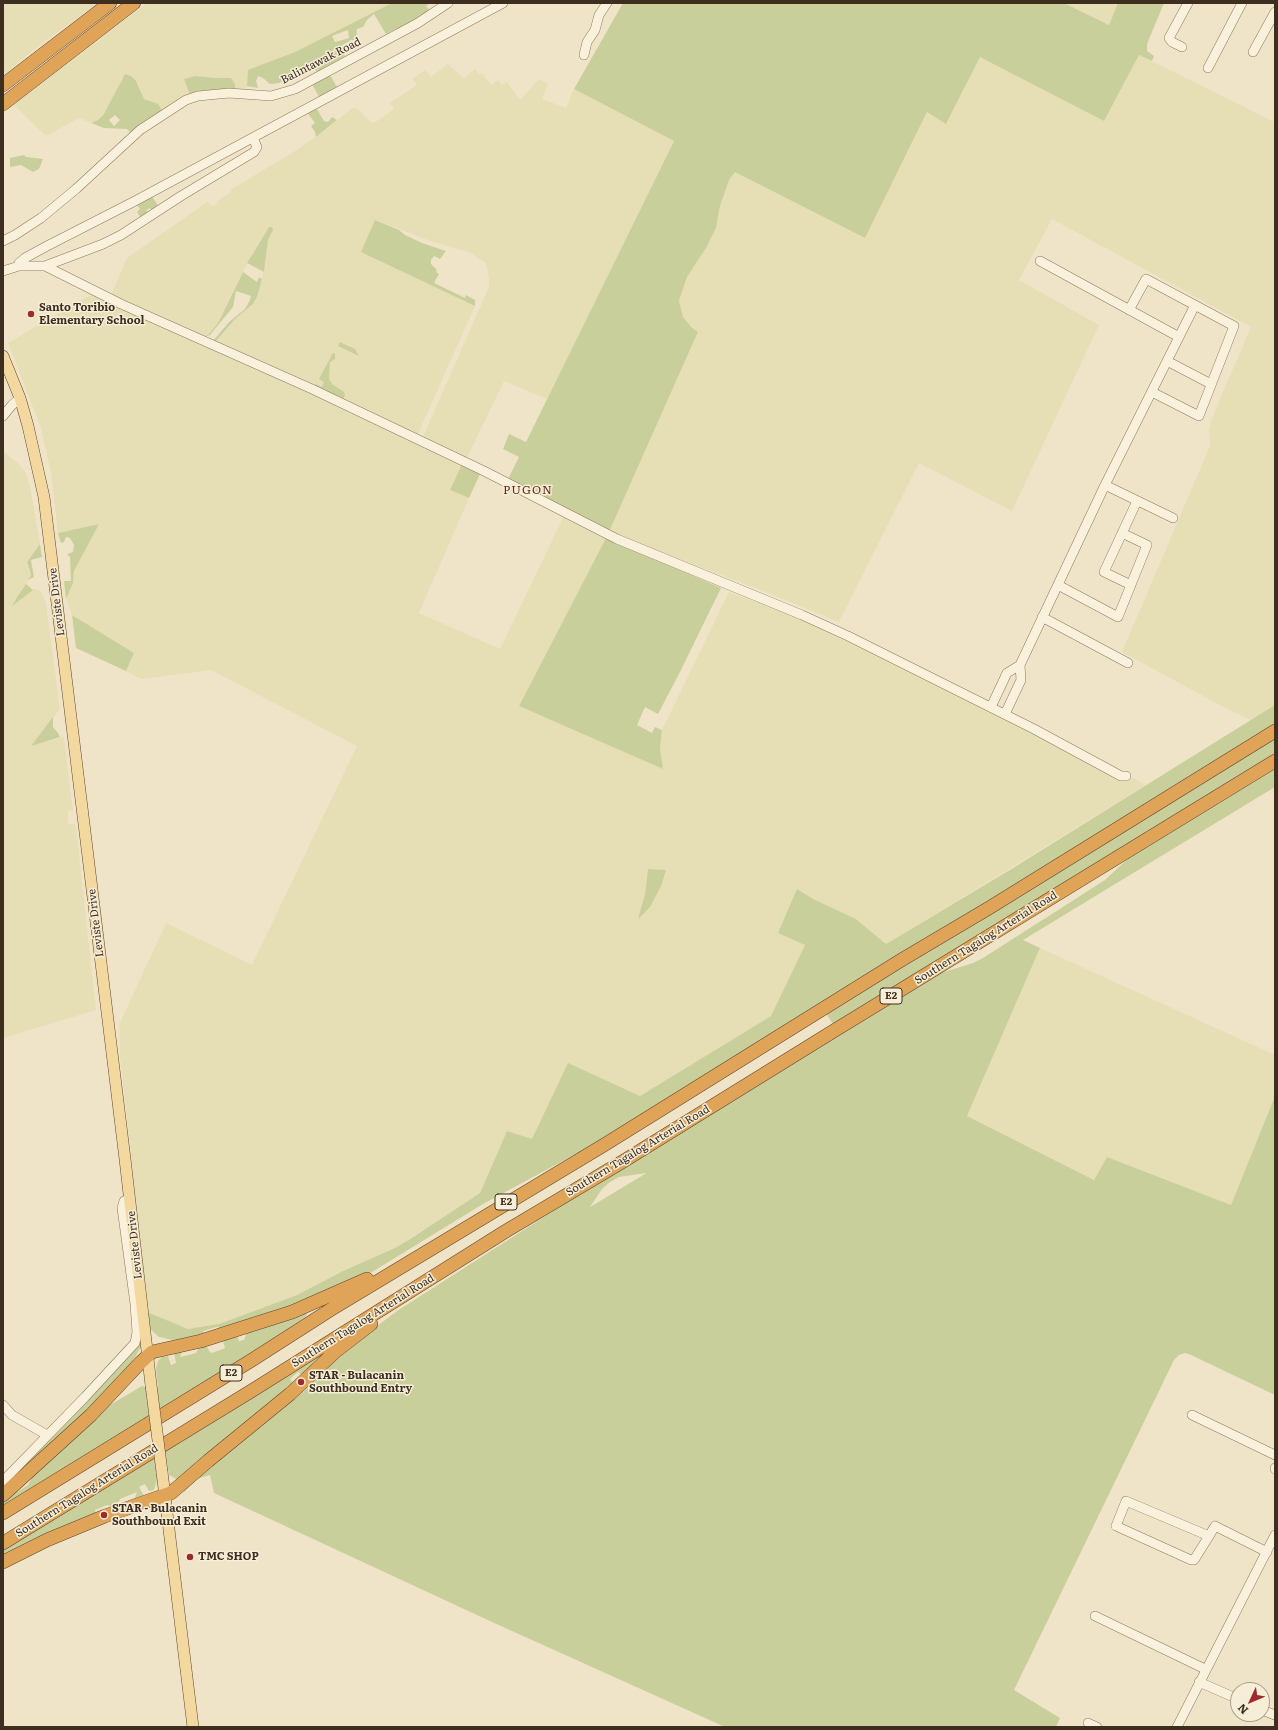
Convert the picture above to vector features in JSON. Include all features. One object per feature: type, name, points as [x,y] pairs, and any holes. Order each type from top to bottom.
[{"type":"highway","points":[[3,85],[110,3]]},
{"type":"highway","points":[[3,104],[134,3]]},
{"type":"highway","name":"Southern Tagalog Arterial Road","points":[[3,1513],[252,1360],[330,1310],[604,1145],[903,959],[1001,901],[1275,732]]},
{"type":"highway","name":"Southern Tagalog Arterial Road","points":[[3,1543],[253,1390],[512,1227],[622,1162],[1275,761]]},
{"type":"highway","points":[[3,1495],[92,1415],[148,1355],[161,1349],[189,1344],[221,1335],[310,1305],[362,1282],[411,1255],[458,1232]]},
{"type":"highway","points":[[3,1562],[48,1540],[105,1516],[173,1492],[208,1461],[276,1406],[346,1343],[442,1271]]},
{"type":"main road","name":"Leviste Drive","points":[[3,356],[20,398],[37,459],[44,497],[193,1727]]},
{"type":"street","name":"Balintawak Road","points":[[3,241],[18,234],[41,218],[136,134],[186,100],[198,96],[230,93],[271,96],[296,89],[418,23],[448,3]]},
{"type":"street","points":[[19,266],[19,263],[25,258],[47,246],[136,201],[503,3]]},
{"type":"street","points":[[584,55],[587,42],[596,30],[599,15],[607,3]]},
{"type":"street","points":[[1182,47],[1172,42],[1170,38],[1188,3]]},
{"type":"street","points":[[1208,68],[1242,3]]},
{"type":"street","points":[[1253,52],[1275,12]]},
{"type":"street","points":[[3,271],[19,266],[45,266],[121,235],[181,196],[254,152],[257,147],[253,138]]},
{"type":"street","points":[[1040,261],[1179,337]]},
{"type":"street","points":[[45,266],[121,304],[312,389],[484,471],[617,539],[809,618],[1005,714],[1121,776],[1126,776]]},
{"type":"street","points":[[1129,310],[1146,279],[1234,326],[1199,416],[1152,392]]},
{"type":"street","points":[[1005,714],[1021,680],[1020,665],[1042,617],[1105,485],[1195,305]]},
{"type":"street","points":[[1166,361],[1211,384]]},
{"type":"street","points":[[3,416],[20,398]]},
{"type":"street","points":[[1105,485],[1173,518]]},
{"type":"street","points":[[1131,585],[1104,572],[1137,501]]},
{"type":"street","points":[[1058,585],[1118,617],[1147,545],[1122,533]]},
{"type":"street","points":[[1042,617],[1128,663]]},
{"type":"street","points":[[991,707],[1007,673],[1020,665]]},
{"type":"street","points":[[3,1481],[104,1377],[136,1341],[137,1332],[134,1297],[122,1208],[124,1201],[129,1199]]},
{"type":"street","points":[[3,1405],[12,1414],[47,1435]]},
{"type":"street","points":[[1192,1414],[1275,1455]]},
{"type":"street","points":[[1209,1536],[1126,1501],[1116,1526],[1192,1561],[1209,1536],[1214,1528],[1217,1526],[1267,1552]]},
{"type":"street","points":[[1177,1727],[1205,1669],[1275,1535]]},
{"type":"street","points":[[1095,1616],[1205,1669]]},
{"type":"street","points":[[1199,1682],[1230,1696]]},
{"type":"street","points":[[1088,1723],[1097,1727]]},
{"type":"shaded area","points":[[3,3],[98,3],[44,42],[3,75]]},
{"type":"shaded area","points":[[147,3],[392,3],[295,52],[249,70],[246,92],[235,91],[235,84],[231,78],[195,76],[184,79],[190,95],[163,112],[158,104],[144,99],[136,81],[122,78],[113,100],[98,120],[91,123],[79,118],[46,136],[14,105]]},
{"type":"shaded area","points":[[1064,3],[1118,3],[1109,25]]},
{"type":"shaded area","points":[[1139,55],[1275,122],[1275,705],[1251,720],[1218,704],[1122,652],[1210,446],[1209,430],[1211,420],[1251,327],[1052,219],[1019,280],[1099,325],[1012,511],[919,463],[839,622],[758,589],[609,532],[698,333],[683,317],[679,301],[687,277],[706,248],[716,228],[720,206],[729,180],[735,171],[865,238],[927,112],[947,123],[980,56],[1104,121]]},
{"type":"shaded area","points":[[448,64],[464,79],[475,69],[479,75],[482,73],[491,85],[498,80],[502,85],[507,82],[520,100],[539,79],[548,84],[542,99],[566,108],[574,89],[674,141],[547,399],[504,381],[467,458],[422,439],[489,287],[489,277],[486,263],[469,252],[430,241],[376,220],[362,252],[475,306],[417,436],[216,341],[235,319],[253,304],[257,297],[266,263],[268,240],[273,230],[269,228],[257,245],[218,323],[207,336],[204,337],[111,295],[127,258],[203,205],[208,202],[211,206],[216,205],[218,201],[231,192],[230,190],[295,151],[323,132],[351,109],[355,108],[359,110],[367,119],[374,123],[394,109],[390,103],[417,85],[412,79],[425,70],[431,77]],"holes":[[[340,342],[348,345],[359,355],[338,346]]]},
{"type":"shaded area","points":[[92,294],[277,377],[462,464],[450,490],[469,498],[419,613],[500,649],[564,516],[606,538],[519,706],[663,769],[660,749],[662,730],[729,592],[796,617],[1006,718],[1122,782],[1133,778],[1146,785],[886,944],[856,919],[813,899],[797,889],[805,945],[771,1016],[640,1096],[568,1064],[532,1140],[507,1131],[480,1193],[395,1248],[343,1271],[297,1295],[219,1324],[202,1328],[188,1329],[149,1312],[120,1057],[119,1025],[166,923],[252,965],[357,746],[211,670],[141,679],[126,671],[134,653],[72,615],[66,599],[73,583],[74,571],[98,524],[58,533],[51,473],[41,428],[8,343]],"holes":[[[648,869],[666,870],[639,918],[645,894]]]},
{"type":"shaded area","points":[[3,451],[19,464],[25,472],[30,486],[40,544],[29,559],[27,565],[31,577],[12,604],[29,591],[36,589],[43,595],[46,603],[60,709],[32,745],[64,737],[73,810],[68,811],[68,824],[75,824],[76,826],[96,1010],[3,1038]]},
{"type":"shaded area","points":[[1040,948],[1275,1055],[1275,1096],[1231,1205],[1107,1157],[1094,1180],[967,1116]]},
{"type":"green space","points":[[392,3],[430,3],[426,6],[430,11],[396,32],[395,29],[386,34],[374,14],[367,20],[363,27],[357,29],[356,40],[351,40],[341,46],[345,56],[317,72],[314,68],[310,67],[279,83],[270,84],[258,76],[256,81],[258,88],[247,86],[248,70],[295,52]],"holes":[[[348,30],[349,38],[335,42],[332,36]]]},
{"type":"green space","points":[[623,3],[1064,3],[1109,25],[1118,3],[1164,3],[1147,44],[1147,51],[1154,56],[1152,61],[1139,55],[1104,121],[980,57],[946,124],[927,112],[865,238],[735,172],[729,180],[720,206],[716,228],[706,248],[687,277],[679,301],[683,317],[692,328],[698,332],[609,532],[508,479],[519,457],[503,449],[509,434],[526,442],[674,141],[574,89]]},
{"type":"green space","points":[[125,74],[131,76],[136,81],[144,99],[158,104],[163,112],[132,134],[127,129],[104,128],[91,123],[98,120],[104,114]],"holes":[[[115,115],[120,120],[114,126],[109,120]]]},
{"type":"green space","points":[[330,75],[337,87],[319,97],[312,84]]},
{"type":"green space","points":[[195,76],[231,78],[235,84],[235,91],[190,95],[184,79]]},
{"type":"green space","points":[[315,106],[324,121],[328,122],[332,117],[337,120],[316,137],[311,126],[315,123],[306,111]]},
{"type":"green space","points":[[24,155],[26,157],[43,159],[39,169],[33,172],[21,165],[10,167],[10,158]]},
{"type":"green space","points":[[151,195],[159,207],[152,211],[150,208],[146,210],[149,214],[141,218],[137,212],[140,209],[136,203]]},
{"type":"green space","points":[[375,220],[399,230],[405,235],[422,243],[446,251],[440,259],[434,256],[431,260],[431,264],[439,274],[434,283],[465,298],[466,295],[475,300],[475,306],[361,252]]},
{"type":"green space","points":[[269,227],[272,227],[273,230],[268,240],[264,272],[247,263]]},
{"type":"green space","points":[[243,272],[257,282],[259,277],[262,279],[257,297],[253,304],[235,319],[216,341],[213,341],[229,322],[245,309],[249,302],[251,296],[236,291],[233,307],[210,335],[204,337],[209,334],[218,323]]},
{"type":"green space","points":[[340,342],[355,349],[359,356],[338,346]]},
{"type":"green space","points":[[333,353],[335,354],[335,359],[330,362],[329,379],[332,384],[344,392],[345,395],[343,399],[314,387],[316,384],[322,387],[324,382],[319,379]]},
{"type":"green space","points":[[462,464],[480,474],[469,498],[450,490]]},
{"type":"green space","points":[[99,524],[74,571],[73,583],[66,599],[64,581],[71,581],[70,557],[67,554],[73,552],[74,545],[70,538],[66,537],[64,542],[61,543],[58,533]]},
{"type":"green space","points":[[606,538],[721,588],[658,714],[645,707],[637,725],[652,733],[655,727],[662,730],[660,749],[663,769],[519,706]]},
{"type":"green space","points":[[40,544],[42,557],[31,560],[34,577],[28,580],[31,575],[27,562]]},
{"type":"green space","points":[[26,584],[33,590],[12,606],[17,597]]},
{"type":"green space","points":[[72,615],[134,653],[126,671],[76,648]]},
{"type":"green space","points":[[1275,705],[1275,724],[983,904],[905,950],[585,1149],[483,1204],[372,1272],[333,1291],[291,1307],[220,1328],[217,1327],[203,1331],[204,1334],[173,1340],[159,1337],[150,1329],[147,1312],[188,1329],[219,1324],[297,1295],[343,1271],[395,1248],[410,1239],[480,1193],[507,1131],[532,1139],[568,1063],[640,1096],[771,1016],[805,945],[778,933],[797,889],[813,899],[856,919],[886,944],[1013,868]]},
{"type":"green space","points":[[53,717],[53,727],[60,737],[31,746]]},
{"type":"green space","points":[[1275,737],[1275,755],[833,1024],[825,1012]]},
{"type":"green space","points":[[1275,767],[1275,787],[1023,940],[1040,948],[967,1116],[1094,1180],[1107,1157],[1231,1205],[1275,1096],[1275,1395],[1191,1355],[1185,1353],[1179,1355],[1174,1360],[1014,1690],[1060,1718],[1056,1727],[725,1727],[492,1622],[214,1493],[210,1475],[197,1479],[183,1493],[185,1488],[303,1392],[348,1348],[397,1311],[572,1199],[941,973],[973,963],[983,958],[1105,880],[1135,852]],"holes":[[[646,1173],[590,1207],[602,1189],[610,1182],[619,1177]]]},
{"type":"green space","points":[[648,869],[666,870],[661,886],[650,907],[638,919],[645,894]]},
{"type":"green space","points":[[306,1312],[307,1315],[304,1318],[247,1356],[3,1508],[3,1501],[28,1485],[33,1476],[110,1405],[142,1386],[145,1387],[148,1393],[158,1388],[156,1368],[158,1361],[162,1357],[168,1356],[171,1365],[176,1363],[174,1353],[182,1351],[180,1357],[196,1353],[199,1348],[206,1346],[211,1353],[225,1348],[223,1341],[237,1336],[239,1341],[244,1340],[246,1334]]},
{"type":"green space","points":[[360,1327],[303,1376],[298,1372],[290,1379],[293,1383],[178,1480],[169,1475],[167,1463],[156,1466],[158,1476],[154,1490],[149,1491],[145,1484],[139,1487],[144,1496],[134,1500],[137,1492],[120,1499],[119,1502],[111,1506],[107,1505],[95,1510],[96,1514],[3,1557],[3,1550],[283,1379]]},
{"type":"green space","points":[[140,1337],[141,1347],[132,1362],[109,1391],[3,1486],[19,1471],[30,1456]]},
{"type":"place","name":"Santo Toribio Elementary School","points":[[31,314]]},
{"type":"place","name":"STAR - Bulacanin Southbound Entry","points":[[301,1382]]},
{"type":"place","name":"STAR - Bulacanin Southbound Exit","points":[[104,1515]]},
{"type":"place","name":"TMC SHOP","points":[[190,1557]]},
{"type":"district","name":"PUGON","points":[[528,490]]}]
